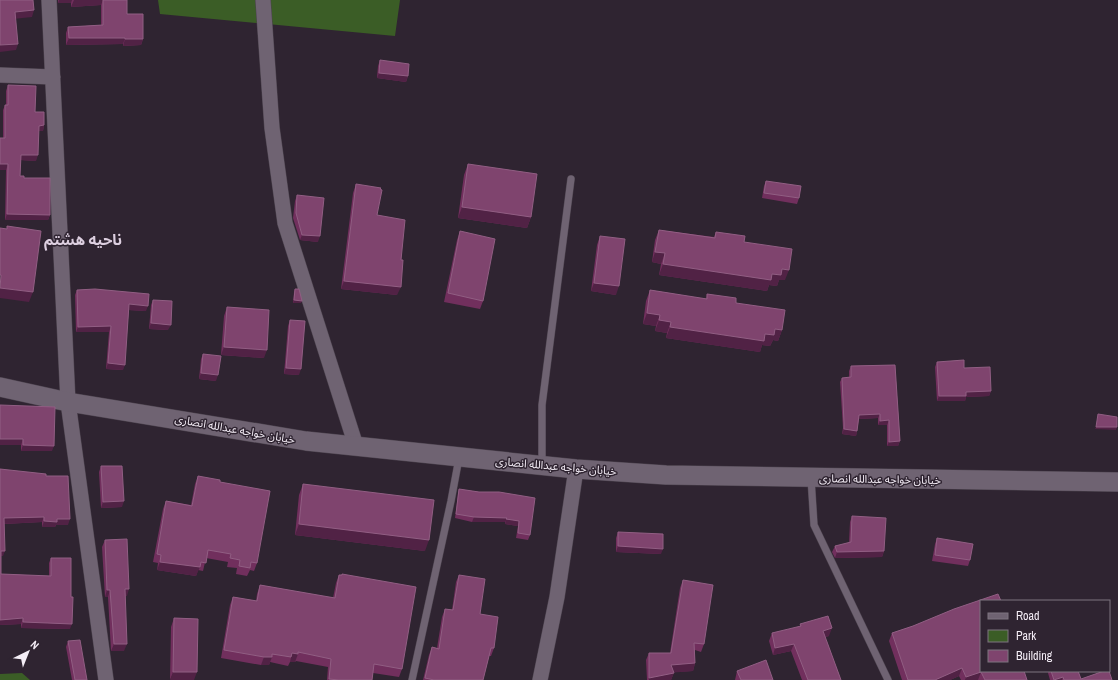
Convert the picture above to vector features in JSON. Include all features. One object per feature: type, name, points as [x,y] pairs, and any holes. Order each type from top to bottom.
[{"type":"street","points":[[49,0],[68,402],[106,680]]},
{"type":"street","points":[[263,0],[272,128],[285,222],[356,446]]},
{"type":"street","points":[[0,75],[53,77]]},
{"type":"street","name":"خیابان خواجه عبدالله انصاری","points":[[0,387],[68,402],[306,441],[576,469],[666,475],[1118,482]]},
{"type":"street","points":[[540,680],[556,597],[576,469]]},
{"type":"lane","points":[[542,466],[542,405],[571,179]]},
{"type":"lane","points":[[412,680],[459,458]]},
{"type":"lane","points":[[811,478],[814,525],[888,680]]},
{"type":"green space","points":[[158,0],[400,0],[395,36],[160,14]]},
{"type":"green space","points":[[22,673],[30,680],[0,680],[0,674]]},
{"type":"building","points":[[0,0],[33,0],[34,10],[15,12],[18,44],[0,45]]},
{"type":"building","points":[[103,0],[127,0],[127,14],[143,14],[143,39],[69,38],[68,27],[103,25]]},
{"type":"building","points":[[380,60],[409,64],[408,76],[379,73]]},
{"type":"building","points":[[8,85],[36,86],[35,112],[44,112],[44,125],[39,126],[38,155],[21,155],[20,176],[24,176],[24,178],[50,178],[50,215],[7,214],[8,164],[0,164],[0,138],[5,138],[5,105],[8,105]]},
{"type":"building","points":[[468,164],[537,174],[531,217],[462,207]]},
{"type":"building","points":[[766,181],[801,186],[799,198],[764,193]]},
{"type":"building","points":[[356,184],[381,188],[380,189],[382,190],[377,215],[405,220],[401,260],[403,260],[401,287],[344,281]]},
{"type":"building","points":[[297,195],[324,198],[320,236],[302,235],[296,213]]},
{"type":"building","points":[[7,226],[41,231],[33,292],[0,288],[0,228],[7,229]]},
{"type":"building","points":[[659,230],[715,238],[716,232],[745,236],[744,242],[792,249],[789,270],[782,269],[781,275],[772,274],[771,280],[663,264],[665,253],[655,252]]},
{"type":"building","points":[[460,231],[495,239],[483,301],[448,293]]},
{"type":"building","points":[[600,236],[625,239],[619,286],[594,283]]},
{"type":"building","points":[[95,289],[149,294],[148,306],[129,304],[125,365],[108,363],[111,326],[78,327],[77,290]]},
{"type":"building","points":[[295,289],[299,289],[302,301],[294,300]]},
{"type":"building","points":[[650,290],[707,299],[707,294],[736,298],[736,303],[785,310],[782,330],[775,329],[774,335],[765,334],[764,341],[670,327],[671,322],[659,320],[660,315],[647,313]]},
{"type":"building","points":[[153,300],[172,301],[171,325],[151,323]]},
{"type":"building","points":[[227,307],[269,310],[267,350],[224,347]]},
{"type":"building","points":[[290,320],[305,321],[301,369],[286,368]]},
{"type":"building","points":[[203,354],[221,356],[218,375],[201,373]]},
{"type":"building","points":[[964,360],[964,368],[990,367],[991,391],[966,392],[966,396],[939,396],[937,362]]},
{"type":"building","points":[[895,365],[900,441],[889,442],[889,420],[880,421],[880,414],[859,415],[857,431],[844,429],[842,378],[851,377],[851,366]]},
{"type":"building","points":[[0,405],[55,407],[54,446],[23,445],[23,439],[0,439]]},
{"type":"building","points":[[1098,414],[1117,417],[1117,427],[1096,427]]},
{"type":"building","points":[[101,466],[122,466],[124,501],[103,502]]},
{"type":"building","points":[[0,469],[46,474],[46,476],[68,476],[70,519],[57,519],[57,522],[44,521],[44,517],[4,518],[5,551],[1,551],[1,574],[51,576],[51,558],[71,558],[71,597],[73,597],[72,624],[23,622],[23,618],[0,620]]},
{"type":"building","points":[[198,476],[220,480],[220,482],[270,491],[257,563],[251,562],[250,568],[239,566],[240,560],[230,558],[231,554],[208,550],[206,563],[201,562],[200,567],[160,562],[161,555],[157,554],[166,501],[192,506]]},
{"type":"building","points":[[303,484],[434,500],[429,540],[299,524]]},
{"type":"building","points":[[459,489],[479,492],[499,492],[535,498],[530,535],[518,533],[519,521],[506,519],[507,518],[474,517],[456,514]]},
{"type":"building","points":[[852,516],[886,518],[884,551],[837,552],[835,546],[851,542]]},
{"type":"building","points":[[618,532],[663,534],[663,549],[618,546]]},
{"type":"building","points":[[937,538],[973,544],[970,560],[935,555]]},
{"type":"building","points":[[127,539],[129,589],[125,589],[127,644],[114,644],[110,590],[107,590],[105,540]]},
{"type":"building","points":[[342,574],[416,587],[402,669],[374,664],[372,680],[329,679],[331,659],[298,652],[298,654],[292,653],[291,657],[272,654],[272,657],[264,657],[224,650],[233,597],[257,601],[260,585],[335,598],[339,575]]},
{"type":"building","points":[[459,575],[485,579],[480,614],[498,617],[494,648],[491,648],[483,680],[434,680],[425,678],[432,647],[439,649],[445,609],[453,610]]},
{"type":"building","points":[[683,580],[713,585],[704,644],[694,643],[695,663],[671,665],[674,673],[649,678],[649,653],[671,653]]},
{"type":"building","points":[[998,594],[1001,600],[980,600]]},
{"type":"building","points":[[980,600],[981,672],[966,677],[962,668],[935,680],[908,680],[892,633]]},
{"type":"building","points":[[828,616],[832,628],[823,631],[841,680],[808,680],[794,644],[775,648],[772,633],[801,626],[800,624]]},
{"type":"building","points":[[174,618],[198,619],[197,672],[173,672]]},
{"type":"building","points":[[80,640],[87,680],[75,680],[68,641]]},
{"type":"building","points":[[766,660],[773,680],[741,680],[737,671]]},
{"type":"building","points":[[981,672],[1024,672],[1027,680],[985,680]]},
{"type":"building","points":[[1051,672],[1078,672],[1081,679],[1101,672],[1109,672],[1112,680],[1064,680],[1063,677],[1054,680]]},
{"type":"district","name":"ناحیه هشتم","points":[[83,239]]}]
